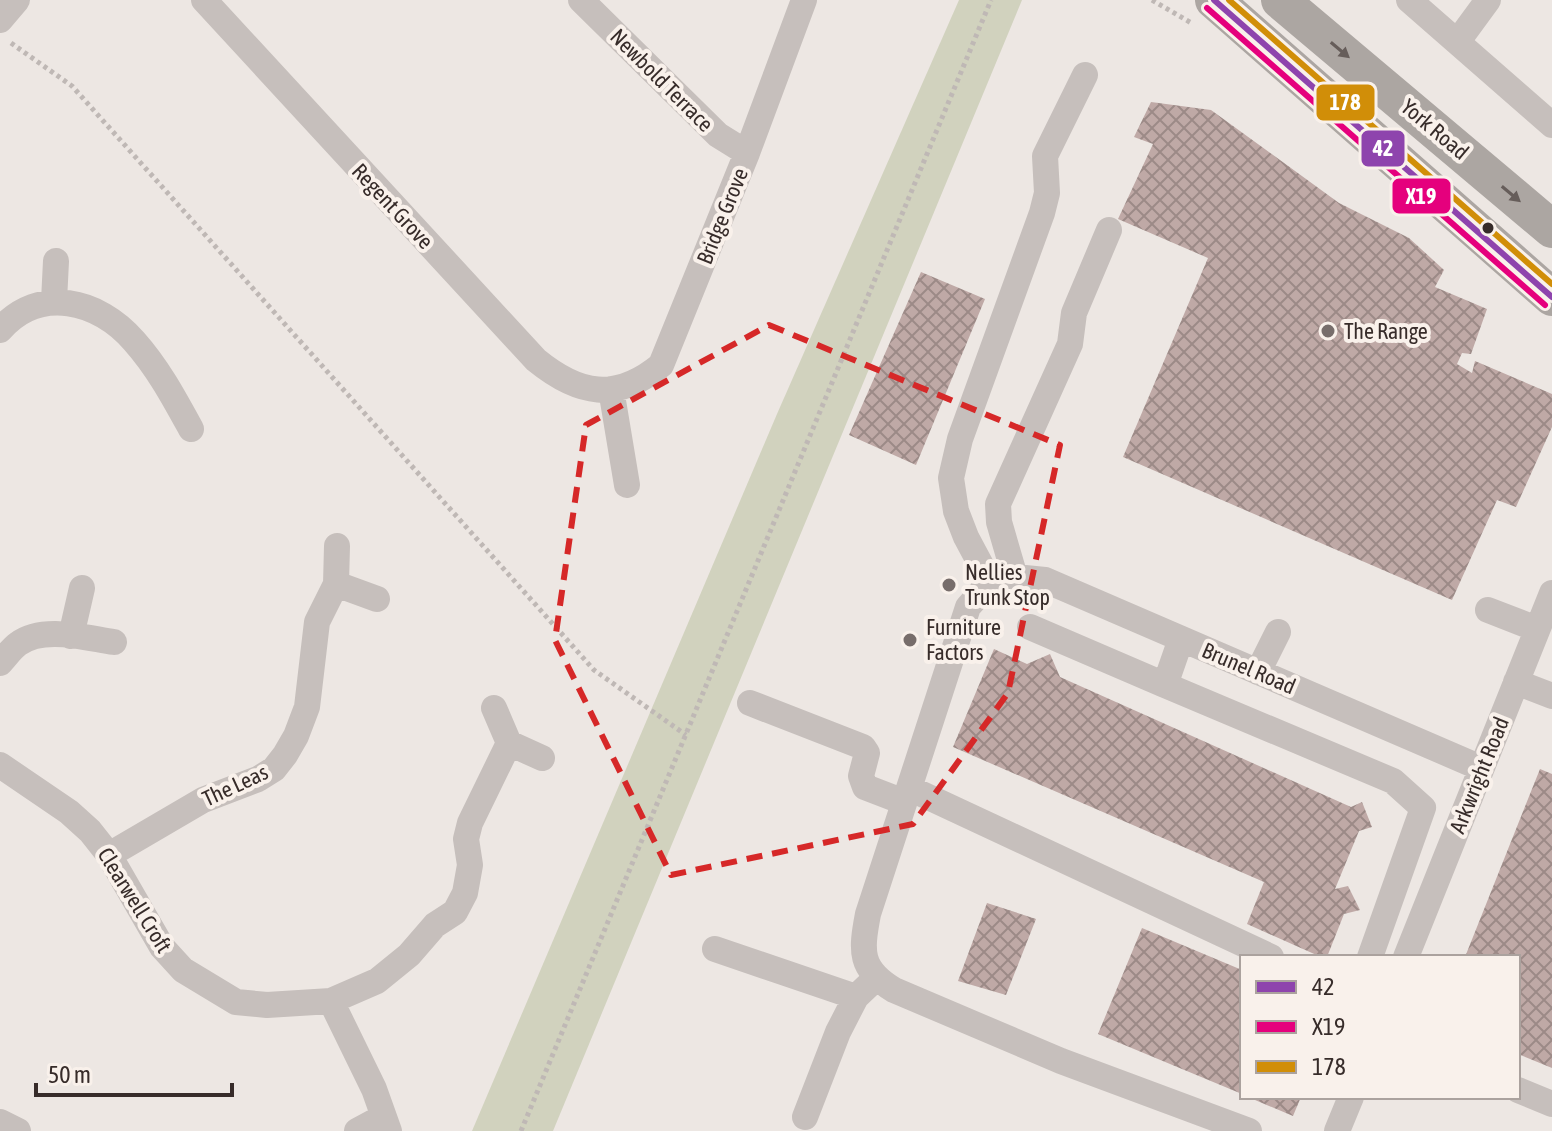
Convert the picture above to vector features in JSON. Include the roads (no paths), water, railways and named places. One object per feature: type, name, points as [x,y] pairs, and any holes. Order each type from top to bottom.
[{"type":"highway","points":[[1214,0],[1552,297]]},
{"type":"highway","name":"York Road","points":[[1280,0],[1552,229]]},
{"type":"street","points":[[0,20],[17,0]]},
{"type":"street","name":"Regent Grove","points":[[204,0],[536,360],[576,387],[604,389]]},
{"type":"street","name":"Newbold Terrace","points":[[581,0],[718,135],[747,153]]},
{"type":"street","name":"Bridge Grove","points":[[604,389],[646,377],[661,365],[747,153],[804,0]]},
{"type":"street","points":[[1409,0],[1552,125]]},
{"type":"street","points":[[1458,41],[1488,0]]},
{"type":"street","points":[[1003,580],[961,524],[951,478],[960,439],[1042,213],[1047,193],[1045,156],[1085,75]]},
{"type":"street","points":[[1003,580],[998,504],[1070,344],[1074,313],[1109,230]]},
{"type":"street","points":[[54,301],[56,261]]},
{"type":"street","points":[[0,330],[18,314],[54,301],[76,304],[98,313],[126,333],[163,377],[191,429]]},
{"type":"street","points":[[604,389],[627,485]]},
{"type":"street","name":"The Leas","points":[[109,855],[203,800],[245,786],[274,769],[296,736],[307,707],[317,622],[336,584],[337,546]]},
{"type":"street","points":[[1003,580],[968,607],[868,914],[863,941],[866,959],[875,979],[894,990],[1212,1124],[1249,1131]]},
{"type":"street","name":"Brunel Road","points":[[1003,580],[1045,580],[1481,768]]},
{"type":"street","points":[[336,584],[377,599]]},
{"type":"street","points":[[71,636],[82,588]]},
{"type":"street","name":"Arkwright Road","points":[[1407,955],[1552,593]]},
{"type":"street","points":[[1488,610],[1537,629]]},
{"type":"street","points":[[1030,627],[1393,781],[1423,808],[1371,955]]},
{"type":"street","points":[[1258,672],[1278,632]]},
{"type":"street","points":[[0,663],[18,644],[40,636],[71,636],[114,642]]},
{"type":"street","points":[[1165,685],[1181,639]]},
{"type":"street","points":[[1516,682],[1552,696]]},
{"type":"street","points":[[750,703],[863,747],[867,753],[861,776],[865,787],[906,795],[1266,955]]},
{"type":"street","points":[[494,708],[509,743],[542,758]]},
{"type":"street","name":"Clearwell Croft","points":[[0,765],[69,812],[90,831],[109,855],[162,947],[183,970],[236,1002],[267,1005],[331,1001],[377,981],[409,955],[435,925],[455,912],[465,893],[470,865],[466,839],[470,823],[509,743]]},
{"type":"street","points":[[715,949],[856,997]]},
{"type":"street","points":[[805,1117],[838,1032],[856,997],[875,979]]},
{"type":"street","points":[[331,1001],[374,1089],[386,1124],[357,1131]]},
{"type":"street","points":[[1520,1091],[1552,1104]]},
{"type":"street","points":[[1337,1131],[1350,1099]]},
{"type":"street","points":[[0,1122],[18,1131]]},
{"type":"place","name":"The Range","points":[[1328,331]]},
{"type":"place","name":"Nellies Trunk Stop","points":[[949,585]]},
{"type":"place","name":"Furniture Factors","points":[[910,640]]}]
